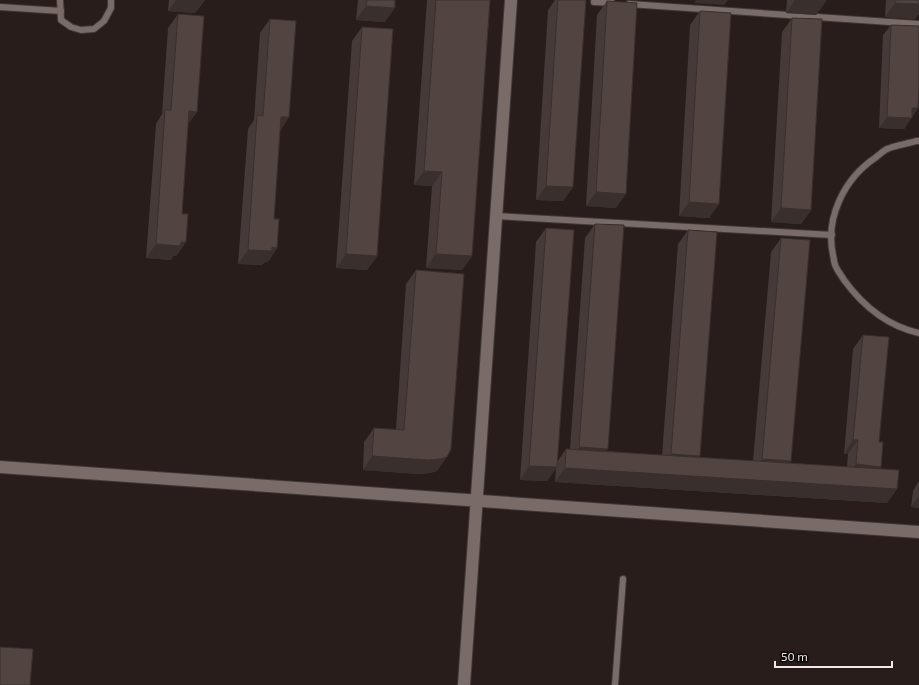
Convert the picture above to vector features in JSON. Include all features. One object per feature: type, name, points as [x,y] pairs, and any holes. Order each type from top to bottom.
[{"type":"street","points":[[464,685],[511,0]]},
{"type":"street","points":[[0,467],[919,532]]},
{"type":"lane","points":[[60,0],[61,20],[71,28],[81,30],[94,29],[104,21],[111,8],[111,0]]},
{"type":"lane","points":[[594,2],[617,4]]},
{"type":"lane","points":[[625,4],[919,24]]},
{"type":"lane","points":[[0,7],[60,11]]},
{"type":"lane","points":[[919,141],[887,149],[860,169],[843,192],[832,225],[832,248],[836,267],[849,286],[865,305],[887,321],[919,333]]},
{"type":"lane","points":[[496,216],[832,235]]},
{"type":"lane","points":[[615,685],[623,579]]},
{"type":"building","points":[[367,0],[395,0],[395,8],[366,6]]},
{"type":"building","points":[[436,0],[490,0],[472,256],[436,254],[442,172],[424,171]]},
{"type":"building","points":[[558,0],[586,0],[573,187],[546,186]]},
{"type":"building","points":[[895,0],[919,0],[919,4],[895,3]]},
{"type":"building","points":[[607,1],[637,3],[626,194],[596,192]]},
{"type":"building","points":[[700,11],[731,13],[719,204],[689,202]]},
{"type":"building","points":[[178,14],[204,16],[197,112],[189,111],[182,214],[188,214],[186,242],[181,242],[180,246],[156,244],[165,110],[171,110]]},
{"type":"building","points":[[792,18],[822,19],[811,210],[781,208]]},
{"type":"building","points":[[270,19],[296,21],[289,117],[281,117],[274,219],[279,219],[277,248],[272,247],[272,251],[248,250],[257,115],[263,116]]},
{"type":"building","points":[[891,25],[919,26],[918,108],[912,108],[912,118],[887,117]]},
{"type":"building","points":[[362,27],[393,29],[377,256],[346,254]]},
{"type":"building","points":[[595,224],[624,225],[608,449],[579,447]]},
{"type":"building","points":[[546,228],[574,230],[557,467],[529,466]]},
{"type":"building","points":[[688,230],[717,232],[700,456],[671,454]]},
{"type":"building","points":[[781,238],[810,240],[791,461],[762,459]]},
{"type":"building","points":[[416,270],[464,274],[451,449],[447,457],[440,459],[428,460],[372,456],[374,428],[404,430]]},
{"type":"building","points":[[863,335],[889,337],[879,442],[883,442],[881,467],[856,464],[858,440],[853,440]]},
{"type":"building","points":[[566,449],[899,470],[897,489],[565,468]]},
{"type":"building","points":[[0,647],[33,649],[30,685],[0,685]]}]
